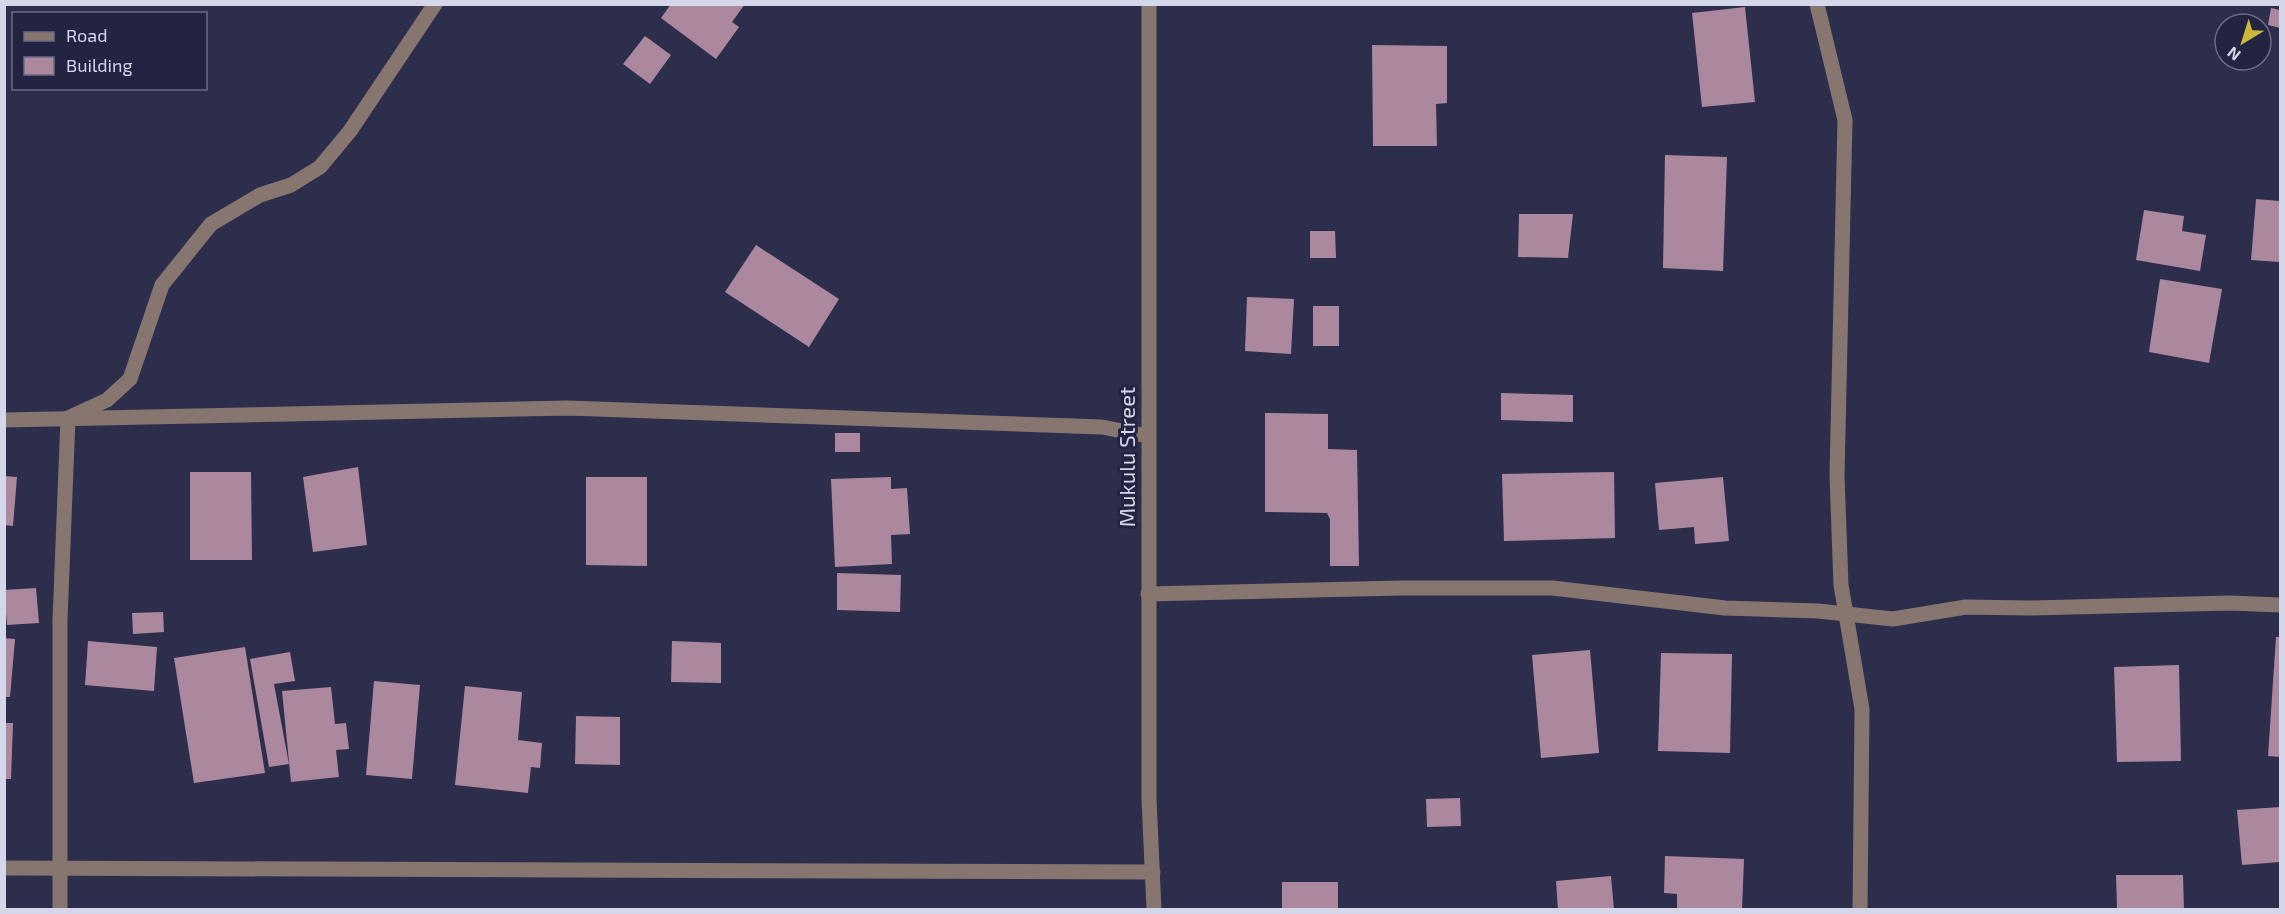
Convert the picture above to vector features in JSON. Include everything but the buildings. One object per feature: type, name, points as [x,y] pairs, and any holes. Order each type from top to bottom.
[{"type":"street","points":[[68,418],[107,400],[130,379],[162,285],[211,224],[260,195],[291,185],[320,167],[350,131],[435,4]]},
{"type":"street","name":"Mukulu Street","points":[[1149,4],[1151,102],[1148,435],[1149,799],[1154,909]]},
{"type":"street","points":[[1817,4],[1845,120],[1837,476],[1841,585],[1862,709],[1860,909]]},
{"type":"street","points":[[4,420],[568,408],[1102,427],[1148,435]]},
{"type":"street","points":[[60,909],[60,620],[68,418]]},
{"type":"street","points":[[1148,594],[1402,588],[1552,588],[1725,608],[1846,614],[1893,619],[1966,607],[2029,609],[2230,603],[2280,605]]},
{"type":"street","points":[[4,868],[1153,872]]}]
